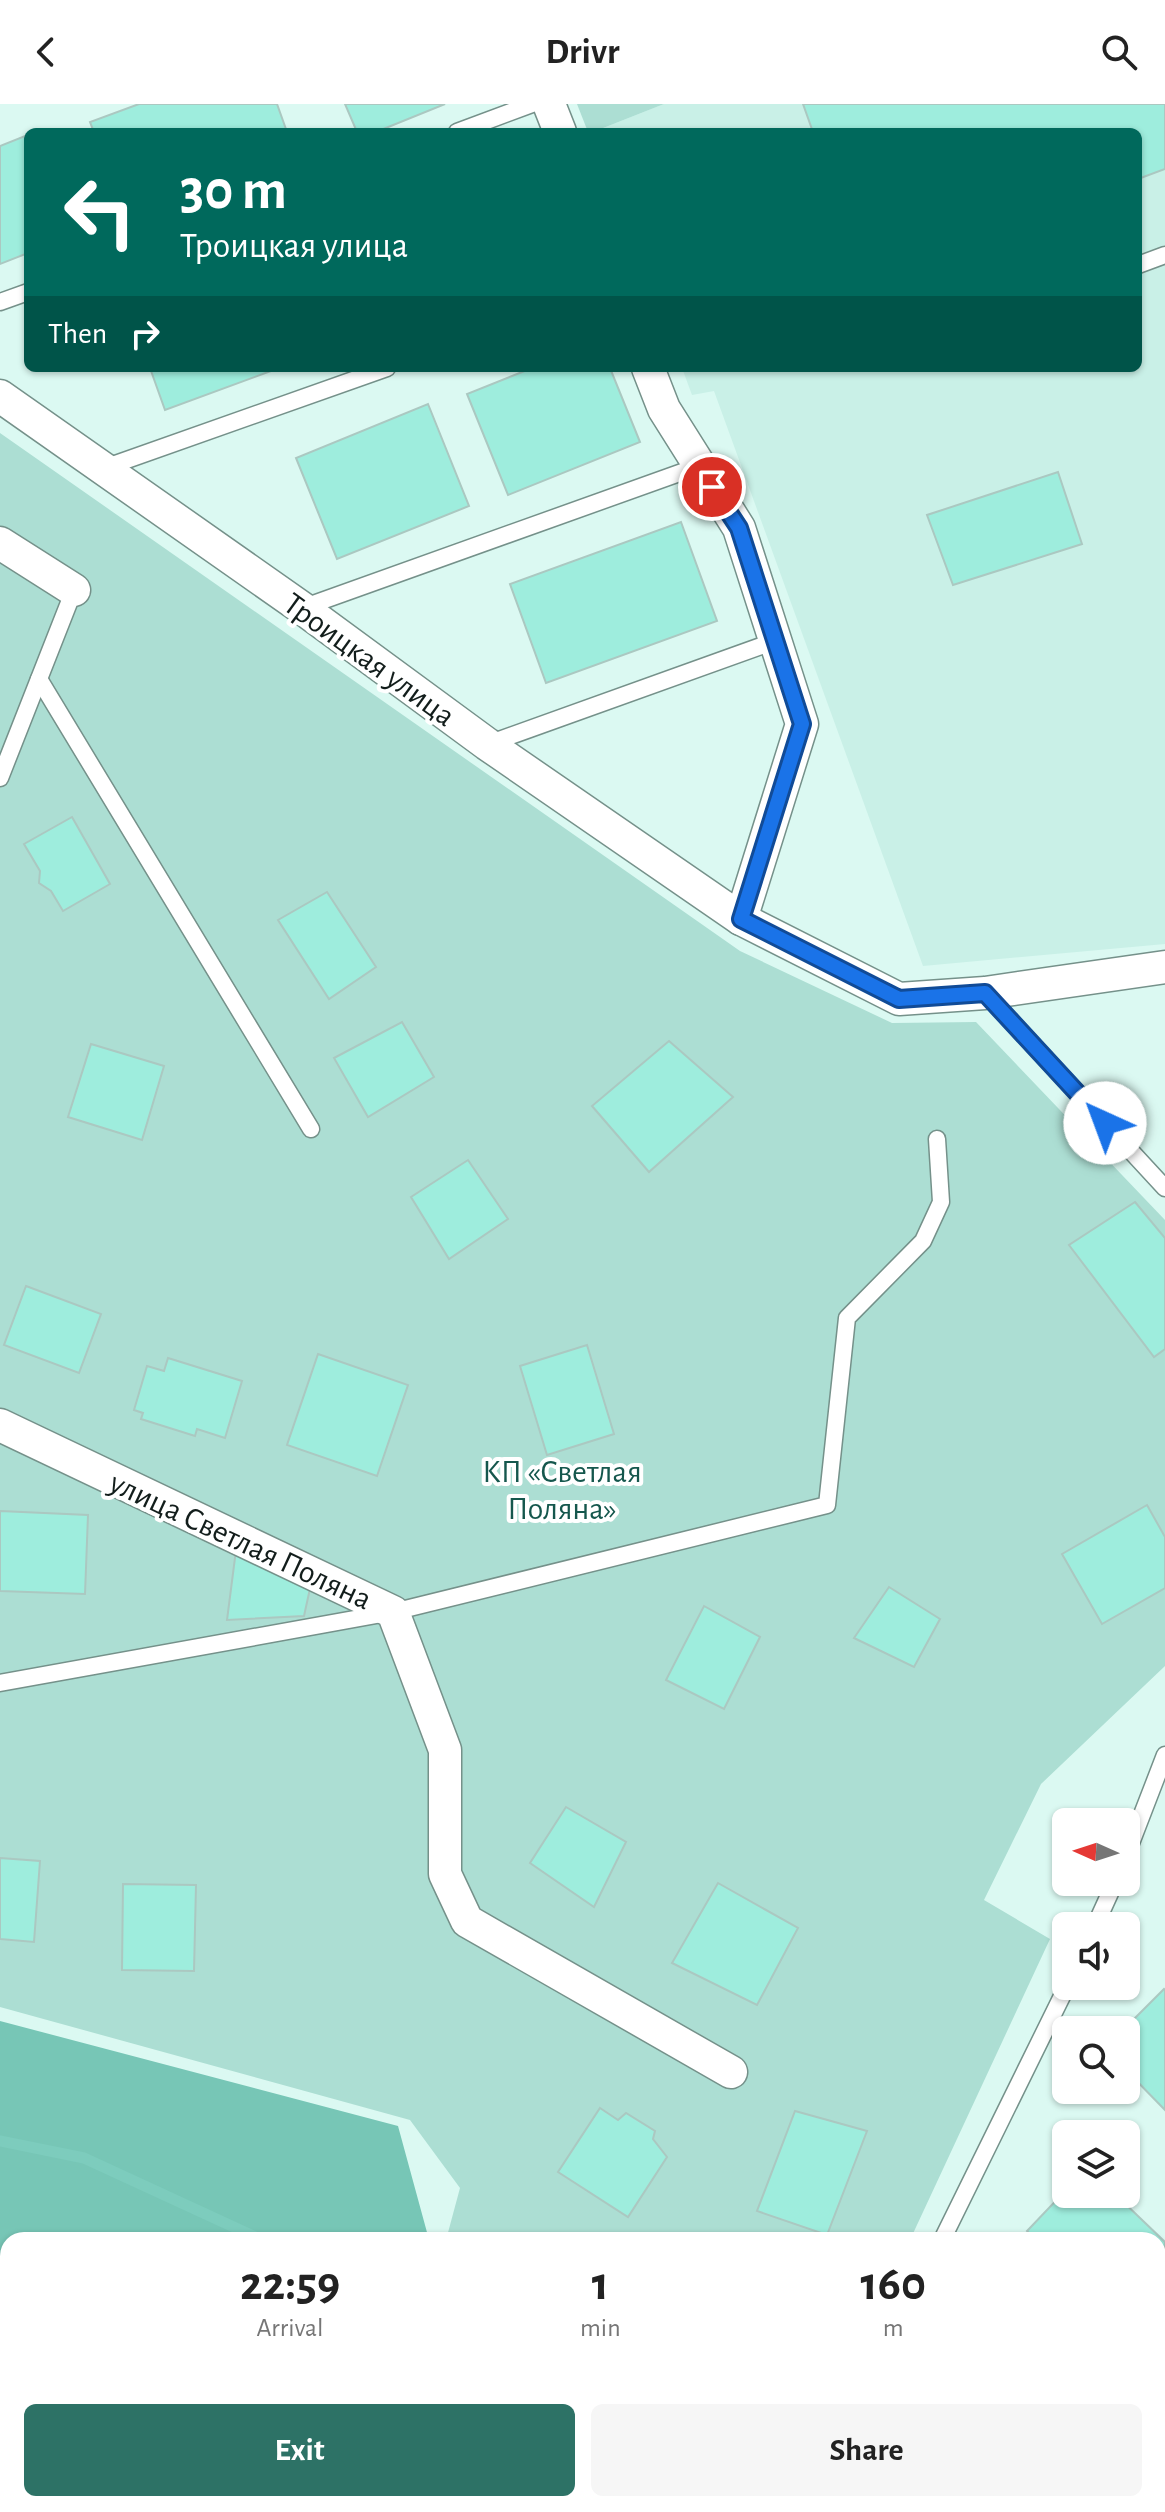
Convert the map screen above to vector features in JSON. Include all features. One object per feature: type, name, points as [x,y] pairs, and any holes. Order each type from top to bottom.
[{"type":"street","points":[[549,104],[558,128]]},
{"type":"street","points":[[650,372],[664,409],[739,528],[802,724],[741,919]]},
{"type":"street","name":"Троицкая улица","points":[[0,396],[302,608],[487,744],[741,919],[899,999],[985,993],[1165,967]]},
{"type":"street","points":[[0,543],[74,590]]},
{"type":"street","name":"улица Светлая Поляна","points":[[0,1425],[393,1612],[445,1750],[445,1874],[467,1921],[731,2072]]},
{"type":"lane","points":[[468,128],[532,104]]},
{"type":"lane","points":[[1142,264],[1165,255]]},
{"type":"lane","points":[[0,302],[24,293]]},
{"type":"lane","points":[[104,468],[376,372]]},
{"type":"lane","points":[[302,608],[699,466]]},
{"type":"lane","points":[[0,778],[74,590]]},
{"type":"lane","points":[[487,744],[775,641]]},
{"type":"lane","points":[[39,679],[311,1129]]},
{"type":"lane","points":[[985,993],[1165,1188]]},
{"type":"lane","points":[[0,1683],[393,1612],[827,1505],[847,1318],[923,1241],[941,1202],[937,1139]]},
{"type":"lane","points":[[1140,1820],[1165,1755]]},
{"type":"lane","points":[[946,2232],[1060,2000]]},
{"type":"shaded area","points":[[664,104],[1165,104],[1165,944],[923,966],[714,391],[692,395],[683,372],[1142,372],[1142,128],[603,128]]},
{"type":"green space","points":[[577,104],[664,104],[603,128],[586,128]]},
{"type":"green space","name":"КП «Светлая Поляна»","points":[[0,433],[740,951],[892,1023],[976,1022],[1165,1220],[1165,1666],[1041,1784],[984,1900],[1050,1939],[914,2232],[448,2232],[460,2188],[410,2120],[0,2007]]},
{"type":"green space","points":[[0,2021],[398,2126],[427,2232],[0,2232]]},
{"type":"building","points":[[139,104],[277,104],[286,128],[92,128],[90,122]]},
{"type":"building","points":[[345,104],[445,104],[386,128],[355,128]]},
{"type":"building","points":[[803,104],[1165,104],[1165,169],[1142,178],[1142,128],[812,128]]},
{"type":"building","points":[[24,136],[24,255],[0,264],[0,146]]},
{"type":"building","points":[[151,372],[268,372],[165,410]]},
{"type":"building","points":[[522,372],[612,372],[640,442],[508,495],[467,394]]},
{"type":"building","points":[[428,404],[469,506],[337,559],[296,458]]},
{"type":"building","points":[[1058,472],[1082,544],[953,585],[927,515]]},
{"type":"building","points":[[681,522],[717,621],[546,683],[510,584]]},
{"type":"building","points":[[72,817],[110,884],[63,911],[51,891],[39,883],[40,871],[24,844]]},
{"type":"building","points":[[327,892],[376,967],[329,999],[278,920]]},
{"type":"building","points":[[402,1022],[434,1077],[368,1117],[334,1058]]},
{"type":"building","points":[[669,1041],[733,1097],[649,1172],[592,1106]]},
{"type":"building","points":[[91,1044],[164,1066],[142,1140],[68,1117]]},
{"type":"building","points":[[468,1160],[508,1219],[449,1259],[411,1197]]},
{"type":"building","points":[[1135,1202],[1165,1238],[1165,1349],[1154,1357],[1069,1245]]},
{"type":"building","points":[[26,1286],[101,1314],[79,1373],[4,1345]]},
{"type":"building","points":[[587,1345],[614,1434],[547,1455],[520,1366]]},
{"type":"building","points":[[318,1354],[408,1385],[377,1476],[287,1445]]},
{"type":"building","points":[[168,1358],[242,1381],[225,1438],[197,1429],[195,1436],[141,1419],[143,1413],[134,1410],[147,1366],[164,1371]]},
{"type":"building","points":[[1147,1505],[1165,1537],[1165,1588],[1102,1624],[1062,1554]]},
{"type":"building","points":[[0,1511],[88,1515],[85,1594],[0,1591]]},
{"type":"building","points":[[236,1550],[311,1584],[304,1616],[227,1620]]},
{"type":"building","points":[[889,1587],[940,1619],[914,1667],[854,1638]]},
{"type":"building","points":[[704,1606],[760,1637],[724,1709],[666,1680]]},
{"type":"building","points":[[566,1807],[626,1842],[594,1907],[530,1863]]},
{"type":"building","points":[[0,1858],[40,1861],[34,1942],[0,1939]]},
{"type":"building","points":[[718,1883],[798,1928],[757,2005],[672,1963]]},
{"type":"building","points":[[123,1884],[196,1885],[194,1971],[122,1970]]},
{"type":"building","points":[[1165,1990],[1165,2110],[1140,2084],[1140,2016],[1137,2016]]},
{"type":"building","points":[[600,2108],[618,2120],[626,2113],[655,2131],[653,2139],[667,2157],[628,2217],[558,2172]]},
{"type":"building","points":[[795,2111],[867,2131],[828,2232],[818,2232],[757,2211]]},
{"type":"building","points":[[1052,2205],[1052,2208],[1130,2208],[1155,2232],[1028,2232]]},
{"type":"waterway","points":[[0,2141],[84,2158],[245,2232]]},
{"type":"route","points":[[712,487],[739,528],[802,724],[741,919],[899,999],[985,993],[1105,1123]]}]
